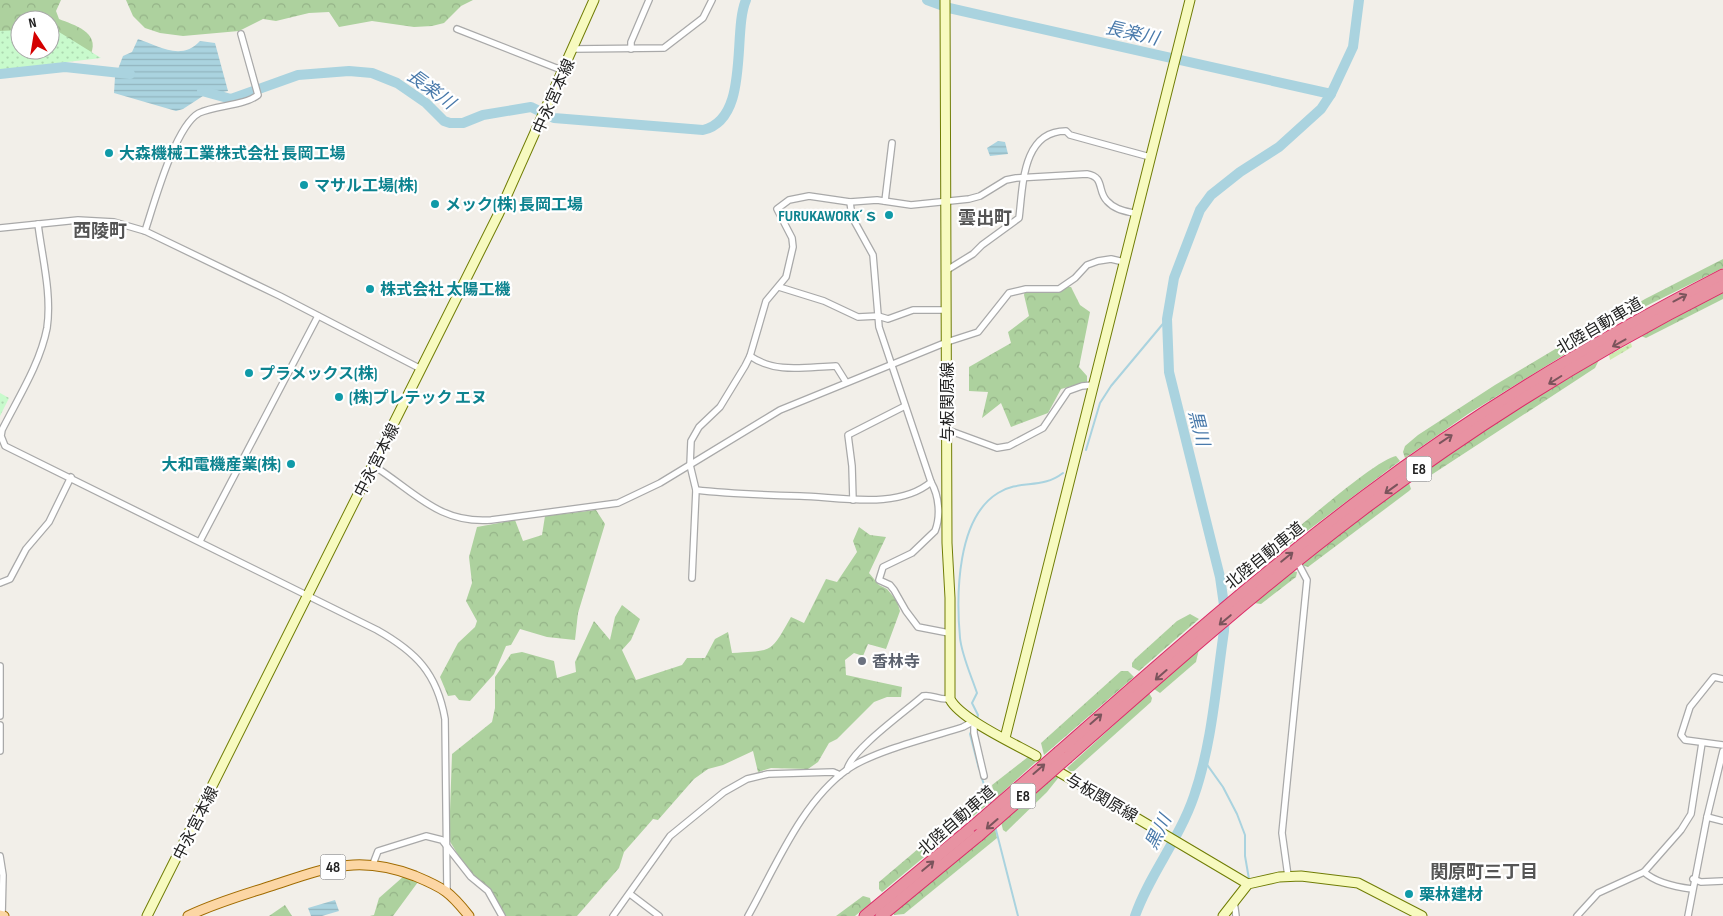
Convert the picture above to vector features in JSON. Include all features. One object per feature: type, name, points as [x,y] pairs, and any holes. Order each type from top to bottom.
[{"type":"highway","name":"北陸自動車道","points":[[1064,754],[1200,628],[1251,593],[1422,467],[1595,350],[1639,326],[1723,275]]},
{"type":"highway","name":"北陸自動車道","points":[[1639,326],[1723,286]]},
{"type":"highway","name":"北陸自動車道","points":[[873,914],[977,830],[1064,754],[1197,643],[1251,593]]},
{"type":"main road","name":"中永宮本線","points":[[148,916],[500,213],[594,0]]},
{"type":"main road","points":[[1005,738],[1190,0]]},
{"type":"main road","name":"与板関原線","points":[[945,4],[950,699]]},
{"type":"main road","points":[[950,699],[956,708],[974,721],[1036,756]]},
{"type":"main road","name":"与板関原線","points":[[1058,772],[1248,884]]},
{"type":"main road","name":"48","points":[[188,916],[221,902],[324,869],[347,864],[373,864],[404,872],[447,890],[469,916]]},
{"type":"main road","points":[[1222,916],[1233,900],[1248,884],[1288,876],[1358,883],[1417,915]]},
{"type":"street","points":[[631,49],[630,42],[649,0]]},
{"type":"street","points":[[574,49],[664,48],[703,18],[712,0]]},
{"type":"street","points":[[457,29],[564,71]]},
{"type":"street","points":[[145,231],[180,134],[188,123],[200,112],[258,95],[241,34]]},
{"type":"street","points":[[947,270],[973,254],[982,245],[1019,218],[1026,165],[1032,150],[1042,139],[1066,130],[1070,135],[1150,157]]},
{"type":"street","points":[[885,201],[892,143]]},
{"type":"street","points":[[692,578],[696,490],[690,465],[690,446],[695,433],[720,407],[750,356],[766,301],[780,287],[786,277],[793,247],[792,238],[776,209],[789,200],[809,196],[850,202],[885,201],[911,205],[980,196],[1006,180],[1067,174],[1093,175],[1100,182],[1102,195],[1108,202],[1118,209],[1137,214]]},
{"type":"street","points":[[850,202],[852,217],[874,260],[878,316],[891,366],[938,502],[935,531],[912,553],[883,567],[879,580],[890,585],[918,627],[949,633]]},
{"type":"street","points":[[0,228],[96,220],[128,225],[145,231],[318,316],[421,369]]},
{"type":"street","points":[[38,224],[48,300],[47,327],[37,360],[8,416],[1,436],[5,446],[377,630],[404,646],[427,669],[440,696],[446,728],[445,843],[447,890]]},
{"type":"street","points":[[374,466],[444,514],[477,521],[618,503],[660,483],[780,410],[947,342],[978,332],[1009,294],[1026,289],[1058,288],[1075,278],[1087,265],[1098,261],[1124,262]]},
{"type":"street","points":[[780,287],[824,301],[853,316],[878,316],[888,319],[913,310],[946,310]]},
{"type":"street","points":[[200,541],[318,316]]},
{"type":"street","points":[[750,356],[762,364],[777,367],[836,366],[846,382]]},
{"type":"street","points":[[948,430],[997,448],[1009,446],[1043,428],[1068,391],[1092,385]]},
{"type":"street","points":[[853,500],[852,466],[848,435],[905,406]]},
{"type":"street","points":[[0,583],[10,579],[26,549],[42,532],[71,477]]},
{"type":"street","points":[[696,490],[853,500],[903,496],[914,493],[931,482]]},
{"type":"street","points":[[1288,876],[1282,833],[1307,580],[1299,565]]},
{"type":"street","points":[[0,666],[0,716]]},
{"type":"street","points":[[1723,679],[1714,677],[1690,708],[1681,735],[1685,740],[1723,745]]},
{"type":"street","points":[[847,770],[850,760],[867,743],[922,696],[930,695],[939,700],[950,699]]},
{"type":"street","points":[[748,916],[810,805],[840,774],[867,760],[962,727],[974,721],[974,733],[984,776]]},
{"type":"street","points":[[0,725],[0,750]]},
{"type":"street","points":[[1576,916],[1598,893],[1644,872],[1675,839],[1688,821],[1702,743]]},
{"type":"street","points":[[1688,916],[1707,817],[1723,751]]},
{"type":"street","points":[[613,916],[670,836],[710,802],[736,784],[768,774],[827,772],[840,774]]},
{"type":"street","points":[[1707,817],[1723,821]]},
{"type":"street","points":[[373,864],[378,851],[402,842],[426,836],[445,843],[471,877],[488,891],[502,916]]},
{"type":"street","points":[[0,856],[3,875],[2,916]]},
{"type":"street","points":[[1644,872],[1652,878],[1678,887],[1692,889]]},
{"type":"street","points":[[1694,879],[1701,882],[1723,881]]},
{"type":"street","points":[[630,894],[659,916]]},
{"type":"street","points":[[1233,900],[1236,916]]},
{"type":"green space","points":[[0,0],[61,0],[56,10],[10,10],[10,60],[49,60],[0,67]]},
{"type":"green space","points":[[126,0],[473,0],[461,6],[444,23],[432,26],[414,27],[372,21],[339,27],[329,12],[309,13],[276,21],[263,19],[239,31],[183,36],[160,33],[145,28],[133,16]]},
{"type":"green space","points":[[60,19],[84,30],[89,35],[93,46],[91,54],[60,58]]},
{"type":"green space","points":[[10,30],[10,60],[60,60],[60,33],[101,58],[0,70],[0,31]]},
{"type":"green space","points":[[1723,259],[1723,268],[1634,312],[1635,305],[1645,299]]},
{"type":"green space","points":[[1026,285],[1071,287],[1080,305],[1090,312],[1079,367],[1087,376],[1087,382],[1061,389],[1048,413],[1011,427],[1001,403],[982,418],[988,392],[969,391],[969,367],[1011,343],[1008,332],[1029,316],[1024,295]]},
{"type":"green space","points":[[1723,292],[1723,299],[1646,338],[1641,336]]},
{"type":"green space","points":[[1582,333],[1590,339],[1468,414],[1405,458],[1403,452],[1405,446],[1418,435],[1495,385]]},
{"type":"green space","points":[[1631,343],[1632,347],[1610,360],[1609,355]]},
{"type":"green space","points":[[1599,360],[1595,368],[1422,481],[1418,482],[1414,479],[1515,410]]},
{"type":"green space","points":[[0,393],[9,398],[0,416]]},
{"type":"green space","points":[[1396,456],[1400,461],[1286,547],[1283,540],[1373,468]]},
{"type":"green space","points":[[1409,483],[1411,489],[1409,491],[1308,567],[1302,565],[1354,522]]},
{"type":"green space","points":[[596,510],[605,524],[578,613],[575,640],[547,637],[520,629],[511,645],[506,646],[494,674],[470,701],[459,700],[455,695],[448,696],[440,677],[458,643],[475,627],[477,621],[466,601],[472,583],[469,557],[477,527],[515,520],[523,541],[542,535],[545,516]]},
{"type":"green space","points":[[859,527],[870,535],[886,537],[869,573],[897,601],[900,611],[886,649],[868,644],[863,656],[854,653],[845,660],[846,675],[902,687],[901,697],[887,697],[874,702],[837,739],[829,743],[818,762],[808,769],[771,768],[758,772],[753,751],[723,765],[708,769],[694,779],[658,820],[653,819],[624,852],[619,868],[577,916],[500,916],[479,881],[468,871],[449,840],[452,754],[492,722],[495,708],[495,677],[511,654],[522,652],[554,661],[557,678],[576,672],[575,662],[594,621],[610,640],[615,617],[622,605],[640,619],[631,640],[622,650],[636,680],[682,665],[687,658],[705,658],[715,639],[728,632],[732,653],[764,650],[774,644],[779,638],[791,617],[804,623],[826,579],[837,582],[857,552],[853,541]]},
{"type":"green space","points":[[1274,546],[1280,547],[1282,550],[1246,579],[1247,568]]},
{"type":"green space","points":[[1293,571],[1297,572],[1296,577],[1261,604],[1254,603]]},
{"type":"green space","points":[[1190,614],[1199,619],[1139,671],[1132,667],[1135,659],[1177,621]]},
{"type":"green space","points":[[1199,649],[1196,662],[1160,693],[1154,689]]},
{"type":"green space","points":[[1121,671],[1128,671],[1134,677],[1044,755],[1041,743]]},
{"type":"green space","points":[[1149,693],[1152,698],[1151,702],[1074,771],[1070,771],[1067,768]]},
{"type":"green space","points":[[1028,757],[1036,762],[995,799],[992,785]]},
{"type":"green space","points":[[1056,774],[1059,777],[1047,792],[1006,832],[1003,830],[1001,822]]},
{"type":"green space","points":[[983,794],[988,797],[989,803],[882,892],[879,889],[879,882]]},
{"type":"green space","points":[[995,828],[997,838],[904,914],[894,915],[893,912]]},
{"type":"green space","points":[[404,876],[418,882],[393,916],[370,916],[374,915],[379,898]]},
{"type":"green space","points":[[863,896],[870,898],[871,903],[855,916],[836,916]]},
{"type":"green space","points":[[285,905],[292,916],[269,916]]},
{"type":"water","points":[[138,39],[161,48],[177,51],[193,47],[200,41],[215,43],[228,91],[203,96],[183,109],[176,111],[114,93],[115,77],[123,56],[132,52]]},
{"type":"water","points":[[998,141],[1005,142],[1008,154],[990,156],[987,148]]},
{"type":"water","points":[[335,900],[339,911],[322,916],[311,916],[308,908]]},
{"type":"waterway","name":"長楽川","points":[[202,91],[231,99],[298,75],[349,71],[372,73],[397,83],[426,103],[444,121],[450,123],[463,123],[483,115],[531,107],[554,118],[703,130],[718,123],[728,110],[734,92],[742,14],[746,0]]},
{"type":"waterway","name":"長楽川","points":[[927,0],[949,8],[1331,94]]},
{"type":"waterway","name":"黒川","points":[[1135,916],[1148,886],[1188,812],[1194,796],[1209,735],[1224,631],[1225,612],[1220,577],[1169,372],[1167,319],[1174,278],[1200,210],[1211,195],[1240,172],[1279,147],[1321,109],[1331,94],[1353,47],[1359,0]]},
{"type":"waterway","name":"長楽川","points":[[0,74],[65,67],[130,74]]},
{"type":"waterway","points":[[1086,450],[1100,403],[1111,386],[1167,319]]},
{"type":"waterway","points":[[977,719],[978,715],[972,703],[977,693],[963,652],[959,620],[959,579],[967,538],[974,520],[984,505],[998,493],[1014,486],[1047,481],[1063,473]]},
{"type":"waterway","points":[[972,730],[970,734],[979,769]]},
{"type":"waterway","points":[[1203,759],[1223,787],[1237,814],[1245,835],[1245,856],[1249,879]]},
{"type":"waterway","points":[[981,776],[991,804]]},
{"type":"waterway","points":[[995,826],[1018,916]]},
{"type":"place","name":"大森機械工業株式会社 長岡工場","points":[[109,153]]},
{"type":"place","name":"マサル工場(株)","points":[[304,185]]},
{"type":"place","name":"メック(株) 長岡工場","points":[[435,204]]},
{"type":"place","name":"FURUKAWORK´ｓ","points":[[889,215]]},
{"type":"place","name":"株式会社 太陽工機","points":[[370,289]]},
{"type":"place","name":"プラメックス(株)","points":[[249,373]]},
{"type":"place","name":"(株)プレテック エヌ","points":[[339,397]]},
{"type":"place","name":"大和電機産業(株)","points":[[291,464]]},
{"type":"place","name":"香林寺","points":[[862,661]]},
{"type":"place","name":"栗林建材","points":[[1409,894]]},
{"type":"district","name":"雲出町","points":[[985,218]]},
{"type":"district","name":"西陵町","points":[[100,231]]},
{"type":"district","name":"関原町三丁目","points":[[1484,872]]}]
